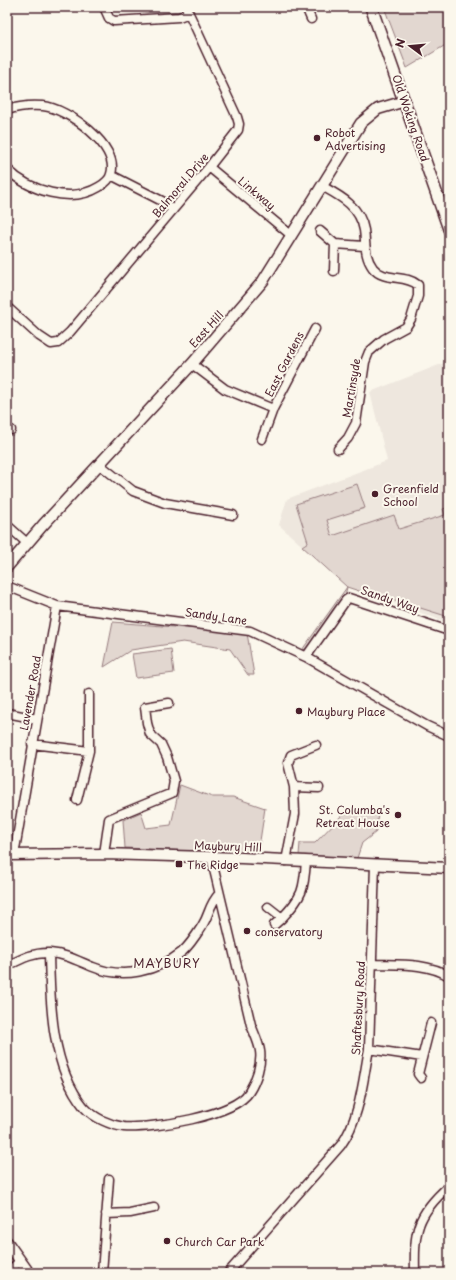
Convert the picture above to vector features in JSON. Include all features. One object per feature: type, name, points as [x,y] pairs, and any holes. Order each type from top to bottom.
[{"type":"main road","name":"Old Woking Road","points":[[371,7],[449,229]]},
{"type":"street","name":"Balmoral Drive","points":[[7,307],[39,336],[51,344],[58,342],[70,332],[209,167],[238,130],[239,124],[188,10],[179,17],[114,21],[109,18],[104,7]]},
{"type":"street","points":[[306,7],[311,19]]},
{"type":"street","name":"East Hill","points":[[7,567],[27,543],[192,364],[263,281],[361,122],[378,109],[405,101]]},
{"type":"street","points":[[7,110],[19,106],[44,106],[70,116],[88,128],[106,150],[113,166],[111,175],[104,184],[92,191],[66,195],[40,189],[17,179],[7,169]]},
{"type":"street","name":"Linkway","points":[[209,167],[292,235]]},
{"type":"street","points":[[111,175],[162,201],[173,210]]},
{"type":"street","name":"Martinsyde","points":[[322,186],[346,199],[359,215],[364,230],[364,246],[367,257],[374,269],[386,276],[414,282],[418,285],[418,296],[406,327],[384,339],[369,352],[365,362],[356,423],[348,438],[338,449]]},
{"type":"street","points":[[320,231],[336,244],[364,246]]},
{"type":"street","points":[[334,271],[336,244]]},
{"type":"street","name":"East Gardens","points":[[262,439],[273,409],[315,329]]},
{"type":"street","name":"East Gardens","points":[[192,364],[225,389],[273,409]]},
{"type":"street","points":[[99,464],[133,491],[165,503],[233,515]]},
{"type":"street","points":[[7,525],[27,543]]},
{"type":"street","name":"Sandy Lane","points":[[7,586],[57,606],[236,628],[264,636],[306,657],[427,726],[449,736]]},
{"type":"street","name":"Sandy Way","points":[[306,657],[346,600],[349,598],[449,631]]},
{"type":"street","name":"Lavender Road","points":[[11,855],[57,606]]},
{"type":"street","points":[[78,800],[88,751],[89,694]]},
{"type":"street","points":[[104,854],[109,819],[172,793],[174,781],[161,744],[150,734],[145,707],[169,703]]},
{"type":"street","points":[[7,713],[37,719]]},
{"type":"street","points":[[32,744],[88,751]]},
{"type":"street","points":[[286,860],[295,814],[294,787],[288,763],[291,755],[316,745]]},
{"type":"street","points":[[294,787],[319,788]]},
{"type":"street","name":"Maybury Hill","points":[[11,855],[104,854],[286,860],[449,868]]},
{"type":"street","points":[[49,953],[50,999],[60,1060],[71,1086],[85,1108],[102,1121],[123,1127],[142,1127],[172,1123],[220,1112],[240,1103],[250,1092],[259,1066],[260,1051],[251,1025],[211,858]]},
{"type":"street","points":[[274,925],[299,898],[304,887],[306,861]]},
{"type":"street","name":"Shaftesbury Road","points":[[228,1273],[344,1141],[358,1102],[369,1049],[375,865]]},
{"type":"street","points":[[7,966],[30,955],[49,953],[69,956],[113,974],[138,972],[161,966],[183,952],[203,925],[211,903],[220,894]]},
{"type":"street","points":[[268,907],[282,918]]},
{"type":"street","points":[[371,964],[422,966],[440,970],[449,976]]},
{"type":"street","points":[[421,1078],[418,1074],[431,1023]]},
{"type":"street","points":[[369,1049],[422,1057]]},
{"type":"street","points":[[102,1273],[109,1179]]},
{"type":"street","points":[[415,1273],[416,1233],[422,1215],[432,1202],[449,1186]]},
{"type":"street","points":[[106,1214],[130,1213],[154,1208]]},
{"type":"street","points":[[7,1242],[29,1273]]},
{"type":"street","points":[[7,1273],[20,1261]]},
{"type":"shaded area","points":[[384,7],[449,7],[449,43],[407,68]]},
{"type":"shaded area","name":"Greenfield School","points":[[449,361],[449,623],[347,586],[279,525],[287,499],[387,461],[370,392]]},
{"type":"shaded area","points":[[357,484],[365,508],[327,520],[332,536],[394,515],[399,529],[445,515],[443,509],[449,507],[449,617],[395,600],[380,598],[347,587],[302,546],[308,542],[296,504]]},
{"type":"shaded area","points":[[347,587],[345,596],[308,649],[302,650]]},
{"type":"shaded area","points":[[113,622],[247,633],[254,675],[248,675],[230,649],[183,642],[131,650],[104,667]]},
{"type":"shaded area","points":[[171,649],[174,673],[136,678],[132,654]]},
{"type":"shaded area","points":[[180,785],[212,797],[233,797],[265,808],[258,854],[125,848],[123,820],[141,812],[146,828],[171,825]]},
{"type":"shaded area","points":[[378,813],[376,832],[362,843],[357,858],[299,855],[300,843],[315,843],[343,814]]},
{"type":"place","name":"Robot Advertising","points":[[317,138]]},
{"type":"place","name":"Greenfield School","points":[[375,494]]},
{"type":"place","name":"Maybury Place","points":[[299,711]]},
{"type":"place","name":"St. Columba's Retreat House","points":[[398,815]]},
{"type":"place","name":"The Ridge","points":[[179,864]]},
{"type":"place","name":"conservatory","points":[[247,931]]},
{"type":"place","name":"Church Car Park","points":[[167,1241]]},
{"type":"district","name":"MAYBURY","points":[[167,963]]}]
